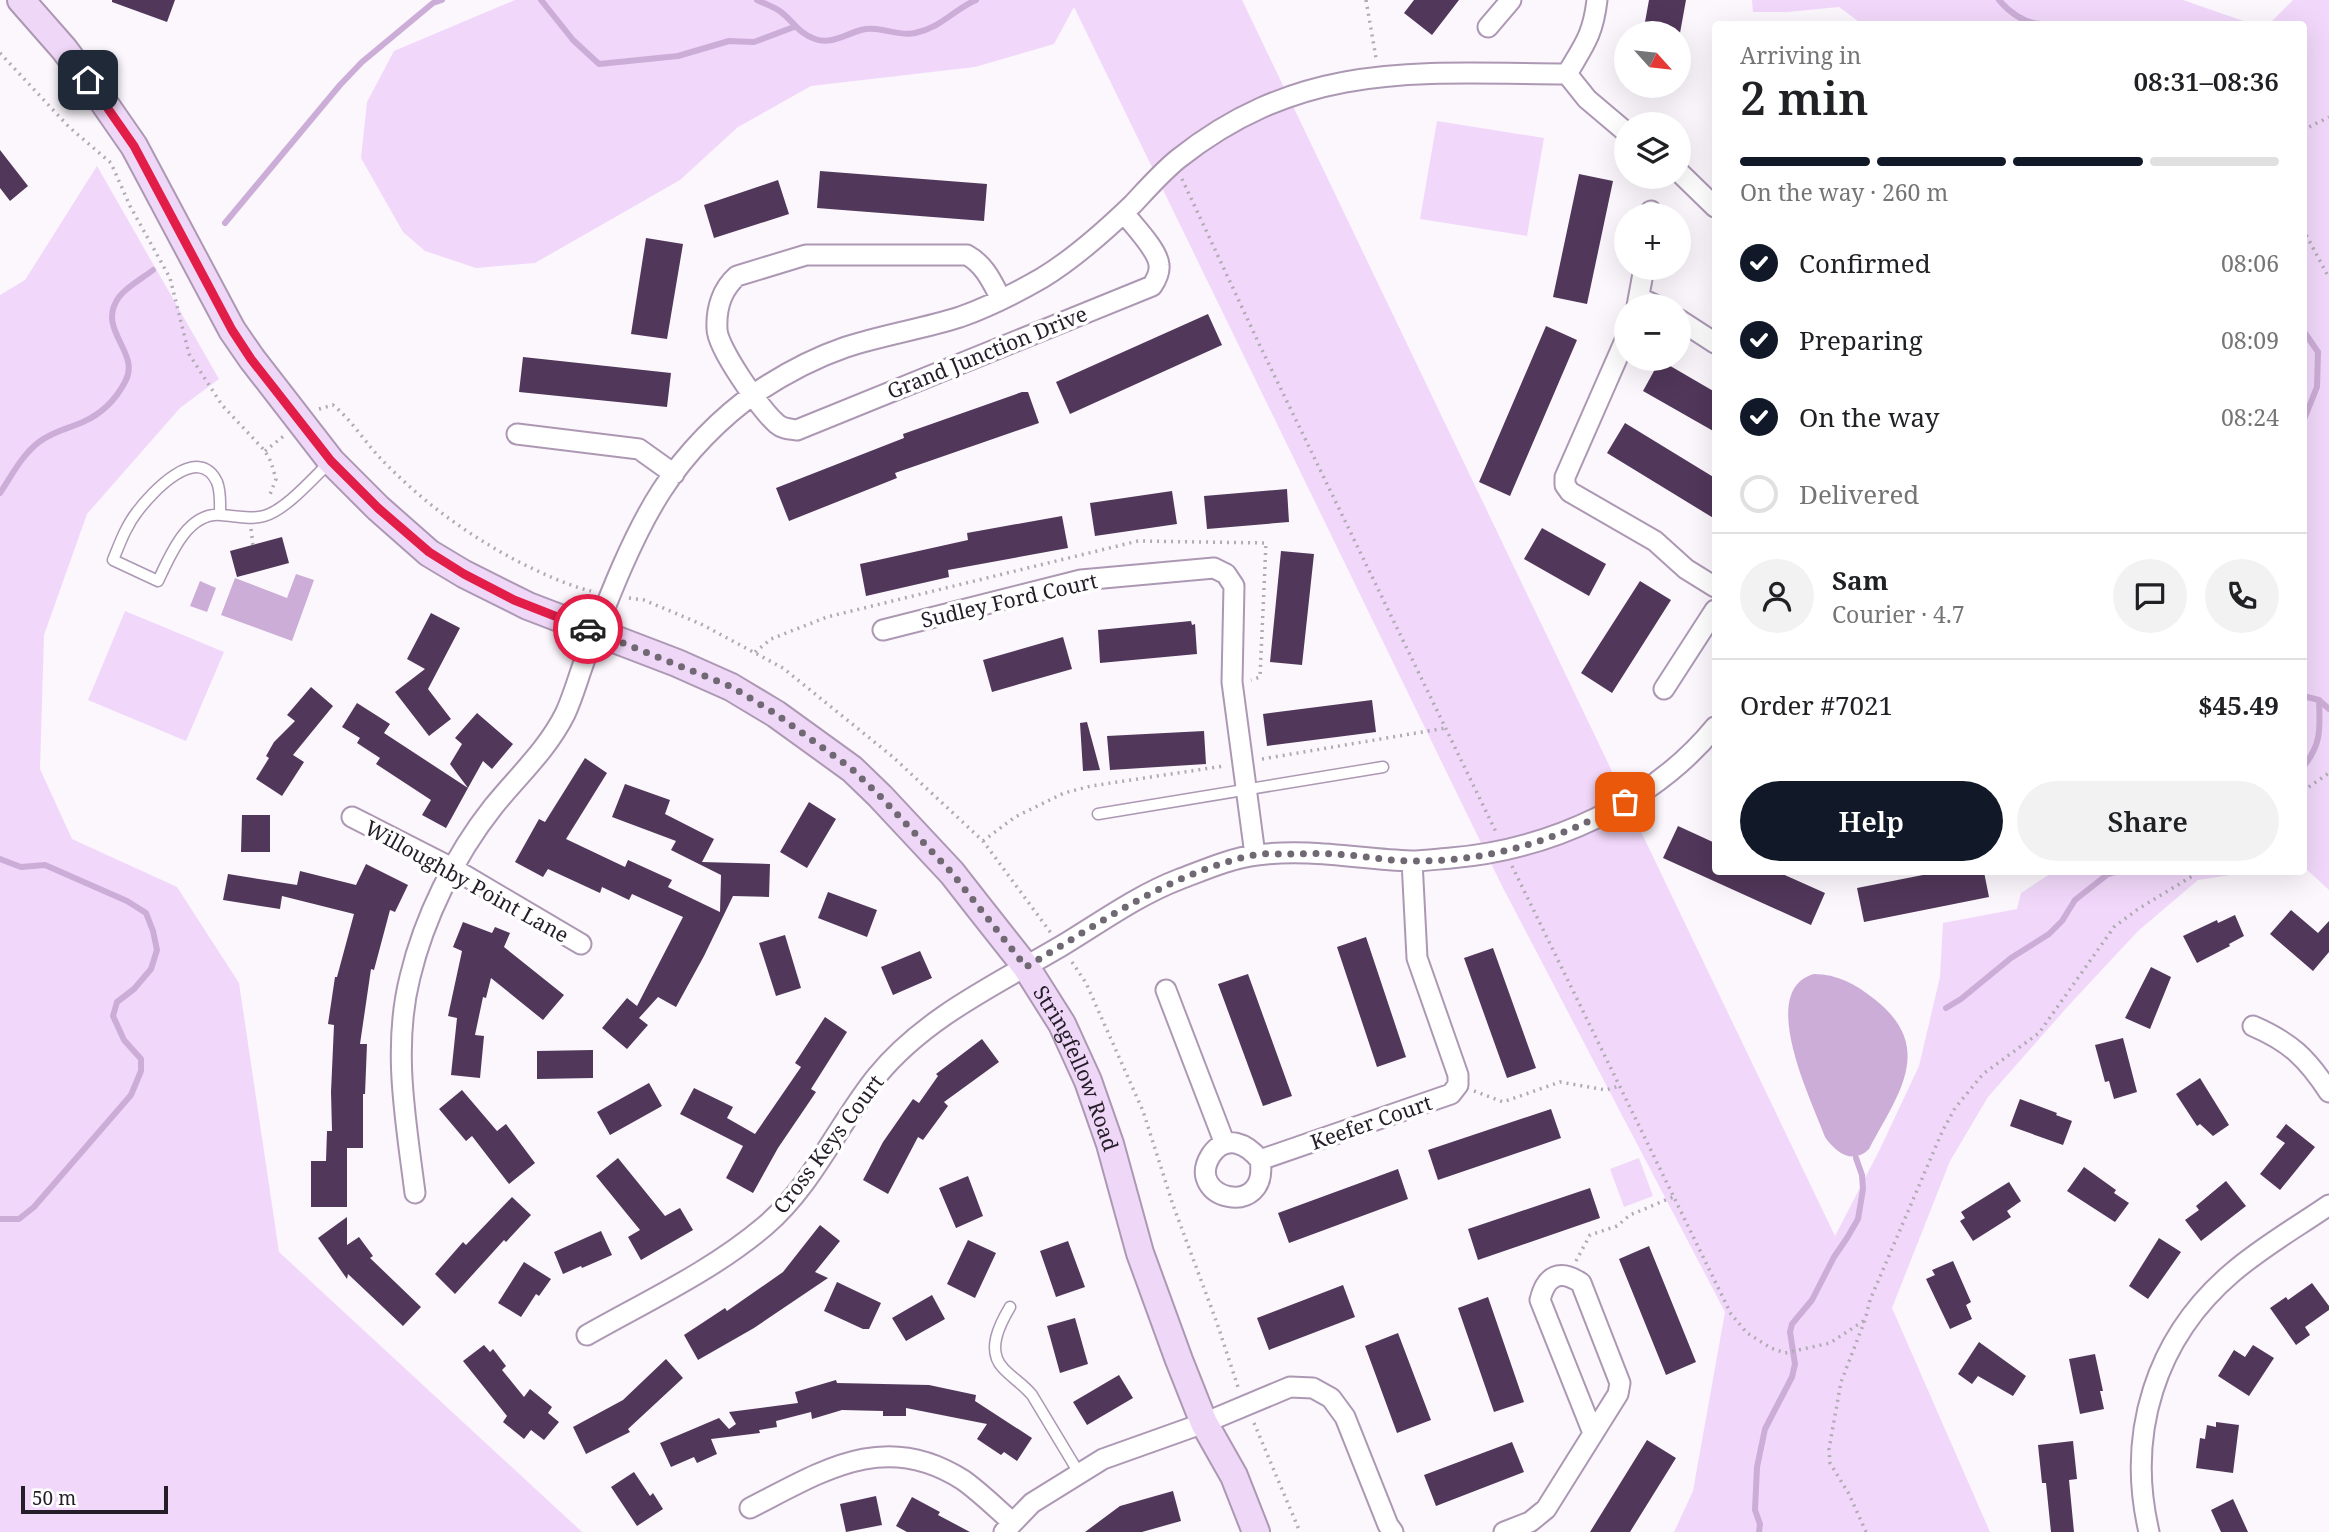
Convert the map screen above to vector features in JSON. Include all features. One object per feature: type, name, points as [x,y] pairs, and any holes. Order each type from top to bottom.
[{"type":"main road","name":"Stringfellow Road","points":[[21,0],[64,49],[134,146],[232,330],[251,359],[331,461],[378,508],[429,552],[464,574],[528,606],[732,687],[776,714],[852,769],[952,873],[1026,967],[1062,1024],[1088,1081],[1110,1144],[1140,1253],[1204,1423],[1234,1476],[1256,1532]]},
{"type":"street","points":[[1488,27],[1511,0]]},
{"type":"street","points":[[1567,74],[1590,36],[1597,0]]},
{"type":"street","points":[[415,1193],[402,1083],[402,1041],[405,999],[422,934],[437,898],[474,833],[545,748],[566,713],[612,595],[642,526],[663,489],[689,456],[726,418],[753,395],[791,371],[846,347],[960,317],[1053,272],[1124,213],[1174,162],[1204,140],[1269,104],[1303,91],[1373,76],[1420,73],[1567,74]]},
{"type":"street","points":[[1567,74],[1587,99],[1614,122]]},
{"type":"street","points":[[1691,184],[1712,204]]},
{"type":"street","name":"Grand Junction Drive","points":[[753,395],[776,423],[784,429],[797,430],[1152,286],[1160,267],[1157,256],[1124,213]]},
{"type":"street","points":[[753,395],[721,346],[716,330],[722,295],[728,284],[737,276],[806,255],[967,255],[977,260],[1002,299]]},
{"type":"street","points":[[1691,327],[1712,340]]},
{"type":"street","points":[[1614,365],[1565,477],[1565,485],[1570,492],[1655,541],[1686,569],[1712,585]]},
{"type":"street","points":[[517,434],[639,449],[674,474]]},
{"type":"street","name":"Sudley Ford Court","points":[[883,629],[1081,580],[1214,568],[1226,574],[1234,586],[1232,682],[1255,855]]},
{"type":"street","points":[[1664,689],[1712,615]]},
{"type":"street","name":"Cross Keys Court","points":[[587,1335],[720,1260],[764,1227],[780,1212],[805,1180],[876,1077],[900,1051],[942,1018],[1156,889],[1255,855],[1333,853],[1412,861],[1502,851],[1558,836],[1611,810],[1637,795],[1711,742]]},
{"type":"street","name":"Willoughby Point Lane","points":[[352,817],[454,869],[581,944]]},
{"type":"street","name":"Keefer Court","points":[[1260,1160],[1451,1094],[1458,1085],[1458,1075],[1417,958],[1412,861]]},
{"type":"street","points":[[1166,990],[1225,1144]]},
{"type":"street","points":[[2253,1026],[2276,1036],[2296,1050],[2313,1068],[2329,1092]]},
{"type":"street","points":[[1238,1142],[1251,1149],[1260,1160],[1262,1173],[1259,1184],[1248,1194],[1236,1198],[1224,1197],[1213,1190],[1207,1178],[1206,1165],[1212,1153],[1225,1144],[1238,1142]]},
{"type":"street","points":[[2149,1532],[2141,1485],[2142,1440],[2150,1397],[2170,1348],[2204,1300],[2235,1270],[2329,1205]]},
{"type":"street","points":[[1504,1532],[1530,1522],[1546,1509],[1618,1394],[1619,1383],[1581,1283],[1569,1275],[1556,1276],[1543,1286],[1540,1300],[1593,1433]]},
{"type":"street","points":[[750,1508],[842,1463],[888,1457],[919,1461],[965,1481],[1008,1527],[1032,1503],[1079,1472],[1129,1448],[1204,1423],[1290,1387],[1313,1388],[1331,1398],[1345,1417],[1393,1532]]},
{"type":"lane","points":[[220,514],[216,480],[205,470],[190,467],[174,474],[137,512],[126,528],[113,560],[158,581],[174,548],[204,516],[220,514],[242,519],[266,516],[284,505],[331,461]]},
{"type":"lane","points":[[1098,814],[1383,766]]},
{"type":"lane","points":[[1010,1307],[998,1332],[996,1358],[1032,1395],[1079,1472]]},
{"type":"path","points":[[0,53],[69,127],[111,163],[130,206],[170,278],[189,354],[222,405],[265,451],[274,468],[276,479],[266,501],[253,506],[253,545]]},
{"type":"path","points":[[2307,128],[2329,117]]},
{"type":"path","points":[[1174,162],[1267,360],[1494,826],[1502,851],[1517,872],[1731,1314],[1748,1333],[1760,1341],[1777,1351],[1790,1353],[1830,1343],[1865,1320]]},
{"type":"path","points":[[2307,237],[2329,278]]},
{"type":"path","points":[[265,451],[320,408],[333,405],[402,480],[453,523],[481,542],[546,576],[577,588],[612,595]]},
{"type":"path","points":[[983,841],[1015,817],[1064,793],[1091,786],[1446,728]]},
{"type":"path","points":[[2307,787],[2329,773]]},
{"type":"path","points":[[1866,1532],[1849,1494],[1830,1463],[1829,1449],[1841,1382],[1870,1300],[1937,1143],[1955,1108],[1969,1089],[1983,1074],[2039,1033],[2113,927],[2194,875]]},
{"type":"path","points":[[1458,1085],[1503,1102],[1560,1082],[1606,1090],[1619,1086]]},
{"type":"path","points":[[1569,1275],[1591,1236],[1617,1226],[1630,1215],[1673,1197]]},
{"type":"shaded area","points":[[515,0],[1242,0],[1835,1236],[1919,1066],[1940,977],[1943,923],[2017,909],[2021,893],[2048,875],[2230,875],[2198,880],[2138,931],[1988,1097],[1950,1161],[1892,1308],[1990,1532],[1674,1532],[1693,1491],[1725,1312],[1502,886],[1074,7],[1054,44],[975,67],[811,86],[738,127],[680,180],[535,263],[476,268],[425,251],[403,232],[361,158],[367,102],[394,51]]},
{"type":"shaded area","points":[[1752,0],[2183,0],[2243,21],[1858,21],[1839,7],[1753,12]]},
{"type":"shaded area","points":[[2293,0],[2329,0],[2329,890],[2307,870],[2307,21],[2272,21]]},
{"type":"shaded area","points":[[1437,121],[1544,138],[1527,236],[1420,219]]},
{"type":"shaded area","points":[[97,166],[219,379],[180,408],[87,514],[44,635],[40,769],[72,839],[177,887],[239,983],[279,1252],[582,1532],[0,1532],[0,295],[25,280]]},
{"type":"shaded area","points":[[296,574],[314,580],[292,641],[221,615],[235,578],[287,598]]},
{"type":"shaded area","points":[[200,581],[216,588],[207,612],[190,606]]},
{"type":"shaded area","points":[[125,611],[224,652],[186,741],[88,700]]},
{"type":"shaded area","points":[[1814,974],[1838,978],[1873,998],[1892,1016],[1903,1035],[1908,1053],[1906,1071],[1891,1109],[1869,1149],[1857,1156],[1845,1155],[1834,1148],[1825,1137],[1793,1048],[1789,1001],[1797,984]]},
{"type":"shaded area","points":[[1639,1158],[1653,1196],[1624,1207],[1610,1169]]},
{"type":"building","points":[[112,0],[175,0],[167,22]]},
{"type":"building","points":[[1414,0],[1459,0],[1432,35],[1404,13]]},
{"type":"building","points":[[1649,0],[1686,0],[1682,21],[1645,21]]},
{"type":"building","points":[[0,150],[28,186],[10,201],[0,188]]},
{"type":"building","points":[[820,171],[987,184],[984,221],[817,208]]},
{"type":"building","points":[[1579,174],[1613,181],[1587,304],[1553,297]]},
{"type":"building","points":[[778,180],[789,214],[714,238],[704,205]]},
{"type":"building","points":[[646,238],[683,244],[667,339],[631,334]]},
{"type":"building","points":[[1208,314],[1222,345],[1070,414],[1056,382]]},
{"type":"building","points":[[1546,326],[1577,340],[1510,496],[1479,482]]},
{"type":"building","points":[[523,357],[671,373],[667,407],[519,392]]},
{"type":"building","points":[[1654,371],[1679,371],[1712,390],[1712,430],[1643,391]]},
{"type":"building","points":[[1028,392],[1039,423],[895,473],[897,478],[789,521],[776,488],[904,438],[903,434]]},
{"type":"building","points":[[1625,423],[1712,476],[1712,517],[1607,453]]},
{"type":"building","points":[[1287,489],[1289,522],[1207,529],[1204,496]]},
{"type":"building","points":[[1172,491],[1177,524],[1095,536],[1090,503]]},
{"type":"building","points":[[1062,516],[1068,548],[948,570],[949,577],[866,596],[860,564],[968,540],[967,533]]},
{"type":"building","points":[[1542,528],[1606,564],[1589,596],[1524,559]]},
{"type":"building","points":[[282,537],[289,563],[237,577],[230,551]]},
{"type":"building","points":[[1281,551],[1314,554],[1302,665],[1270,662]]},
{"type":"building","points":[[1640,581],[1671,600],[1612,693],[1581,673]]},
{"type":"building","points":[[431,613],[460,628],[428,689],[451,719],[429,736],[395,692],[425,669],[407,659]]},
{"type":"building","points":[[1191,621],[1192,625],[1195,624],[1197,654],[1100,663],[1098,630]]},
{"type":"building","points":[[1063,637],[1072,669],[992,692],[983,660]]},
{"type":"building","points":[[311,687],[333,706],[293,755],[304,762],[282,796],[256,779],[269,758],[266,756],[274,742],[295,721],[287,715]]},
{"type":"building","points":[[1372,700],[1376,732],[1267,746],[1263,714]]},
{"type":"building","points":[[357,703],[390,724],[384,733],[468,788],[446,828],[422,815],[431,800],[376,764],[380,758],[357,743],[360,738],[342,727]]},
{"type":"building","points":[[477,713],[513,744],[492,769],[483,761],[468,788],[450,764],[462,744],[455,738]]},
{"type":"building","points":[[1087,722],[1100,770],[1083,771],[1080,723]]},
{"type":"building","points":[[1204,731],[1206,764],[1110,770],[1107,736]]},
{"type":"building","points":[[585,758],[607,773],[566,839],[625,867],[628,860],[672,880],[668,887],[720,912],[721,875],[671,850],[676,841],[612,817],[625,784],[670,800],[665,814],[714,839],[702,862],[770,864],[769,897],[733,896],[676,1007],[658,997],[639,1018],[648,1025],[627,1049],[602,1028],[627,998],[637,1006],[683,917],[632,894],[629,900],[602,887],[600,893],[548,869],[543,877],[515,862],[539,819],[545,822]]},
{"type":"building","points":[[809,802],[836,819],[807,868],[780,852]]},
{"type":"building","points":[[242,815],[270,815],[270,852],[241,852]]},
{"type":"building","points":[[1678,826],[1712,842],[1712,875],[1785,875],[1825,893],[1811,925],[1663,858]]},
{"type":"building","points":[[366,864],[408,885],[395,912],[390,910],[374,970],[371,969],[360,1044],[367,1044],[363,1148],[347,1148],[347,1207],[311,1207],[311,1161],[326,1161],[327,1131],[332,1131],[334,1025],[328,1024],[335,977],[354,914],[282,896],[280,909],[223,900],[228,874],[297,885],[300,871],[356,885]]},
{"type":"building","points":[[1923,875],[1985,875],[1989,897],[1864,922],[1857,888]]},
{"type":"building","points":[[828,892],[877,910],[867,937],[818,918]]},
{"type":"building","points":[[2291,910],[2318,933],[2329,921],[2329,952],[2313,971],[2270,934]]},
{"type":"building","points":[[2235,915],[2244,936],[2197,963],[2183,936],[2217,920],[2218,923]]},
{"type":"building","points":[[463,922],[492,933],[495,927],[510,933],[504,947],[564,995],[543,1020],[491,978],[486,998],[483,997],[475,1035],[484,1036],[480,1078],[451,1075],[457,1018],[448,1016],[462,951],[453,947]]},
{"type":"building","points":[[785,935],[801,988],[776,996],[759,943]]},
{"type":"building","points":[[1366,937],[1406,1057],[1377,1067],[1337,947]]},
{"type":"building","points":[[1493,948],[1536,1068],[1507,1078],[1464,958]]},
{"type":"building","points":[[920,951],[932,978],[893,995],[881,967]]},
{"type":"building","points":[[2151,967],[2171,977],[2150,1029],[2125,1018]]},
{"type":"building","points":[[1248,974],[1292,1096],[1263,1106],[1218,984]]},
{"type":"building","points":[[825,1017],[847,1032],[811,1089],[816,1092],[778,1148],[753,1193],[726,1178],[743,1146],[680,1114],[694,1088],[733,1107],[727,1118],[755,1134],[801,1067],[795,1063]]},
{"type":"building","points":[[2123,1038],[2137,1092],[2114,1099],[2109,1081],[2105,1082],[2095,1045]]},
{"type":"building","points":[[982,1039],[999,1062],[944,1102],[948,1106],[923,1140],[918,1137],[888,1194],[863,1180],[883,1142],[913,1099],[919,1103],[938,1076],[936,1074]]},
{"type":"building","points":[[593,1050],[593,1078],[537,1079],[537,1051]]},
{"type":"building","points":[[2200,1078],[2229,1125],[2213,1136],[2200,1124],[2197,1126],[2176,1094]]},
{"type":"building","points":[[649,1083],[662,1106],[610,1135],[597,1112]]},
{"type":"building","points":[[462,1090],[497,1131],[506,1124],[535,1163],[509,1184],[472,1136],[466,1141],[439,1109]]},
{"type":"building","points":[[2020,1099],[2072,1121],[2063,1145],[2010,1126]]},
{"type":"building","points":[[1551,1109],[1561,1138],[1438,1180],[1428,1150]]},
{"type":"building","points":[[2286,1124],[2315,1147],[2280,1190],[2260,1174],[2285,1143],[2276,1137]]},
{"type":"building","points":[[618,1158],[665,1216],[680,1208],[693,1230],[641,1260],[628,1237],[640,1230],[596,1176]]},
{"type":"building","points":[[2084,1167],[2129,1203],[2115,1222],[2067,1191]]},
{"type":"building","points":[[1398,1169],[1408,1199],[1289,1243],[1278,1213]]},
{"type":"building","points":[[968,1176],[983,1216],[956,1228],[939,1188]]},
{"type":"building","points":[[2226,1181],[2246,1206],[2201,1241],[2185,1220],[2199,1210],[2196,1206]]},
{"type":"building","points":[[2009,1182],[2021,1201],[2007,1211],[2011,1217],[1973,1241],[1960,1221],[1965,1218],[1961,1212]]},
{"type":"building","points":[[1590,1188],[1600,1218],[1478,1260],[1468,1229]]},
{"type":"building","points":[[512,1197],[531,1215],[506,1242],[504,1240],[455,1294],[435,1274],[463,1242],[466,1245]]},
{"type":"building","points":[[347,1217],[347,1245],[359,1237],[373,1256],[370,1258],[421,1307],[403,1326],[348,1274],[347,1279],[318,1238]]},
{"type":"building","points":[[820,1225],[840,1241],[815,1272],[828,1278],[754,1328],[698,1360],[684,1335],[725,1308],[727,1311],[783,1272]]},
{"type":"building","points":[[601,1231],[612,1255],[563,1274],[554,1252]]},
{"type":"building","points":[[2159,1238],[2181,1252],[2148,1299],[2129,1286]]},
{"type":"building","points":[[968,1240],[996,1253],[975,1298],[947,1284]]},
{"type":"building","points":[[1068,1241],[1085,1287],[1056,1297],[1040,1251]]},
{"type":"building","points":[[1649,1246],[1696,1362],[1666,1375],[1619,1259]]},
{"type":"building","points":[[1953,1261],[1971,1302],[1966,1305],[1972,1319],[1950,1329],[1926,1279],[1935,1275],[1932,1270]]},
{"type":"building","points":[[524,1262],[551,1279],[539,1296],[536,1294],[521,1317],[498,1303]]},
{"type":"building","points":[[837,1282],[881,1303],[869,1329],[863,1329],[824,1311]]},
{"type":"building","points":[[2312,1283],[2329,1306],[2329,1310],[2305,1327],[2310,1335],[2296,1345],[2270,1308],[2286,1297],[2288,1300]]},
{"type":"building","points":[[1343,1285],[1355,1317],[1269,1350],[1257,1318]]},
{"type":"building","points":[[932,1295],[945,1319],[906,1341],[892,1318]]},
{"type":"building","points":[[1488,1297],[1524,1402],[1494,1412],[1458,1308]]},
{"type":"building","points":[[1075,1318],[1088,1364],[1060,1373],[1047,1326]]},
{"type":"building","points":[[1398,1333],[1431,1420],[1397,1433],[1365,1346]]},
{"type":"building","points":[[1979,1342],[2026,1376],[2013,1396],[1978,1376],[1972,1384],[1958,1374]]},
{"type":"building","points":[[484,1345],[490,1352],[493,1349],[506,1366],[502,1370],[524,1397],[530,1389],[552,1407],[548,1413],[559,1422],[544,1440],[531,1430],[524,1439],[503,1422],[507,1416],[463,1361]]},
{"type":"building","points":[[2253,1345],[2274,1358],[2249,1396],[2218,1376],[2234,1350],[2245,1357]]},
{"type":"building","points":[[2095,1354],[2104,1409],[2080,1414],[2069,1359]]},
{"type":"building","points":[[666,1359],[683,1378],[628,1429],[630,1432],[586,1454],[573,1427],[623,1400]]},
{"type":"building","points":[[1119,1375],[1133,1398],[1087,1425],[1073,1402]]},
{"type":"building","points":[[836,1380],[837,1383],[929,1385],[976,1395],[975,1401],[1032,1438],[1017,1461],[1004,1452],[1001,1455],[977,1439],[987,1424],[906,1408],[906,1416],[883,1416],[883,1411],[842,1410],[812,1419],[811,1412],[776,1421],[777,1427],[759,1430],[760,1433],[711,1439],[717,1454],[697,1463],[694,1457],[671,1467],[660,1443],[719,1418],[729,1429],[736,1424],[729,1412],[798,1403],[795,1392]]},
{"type":"building","points":[[2216,1422],[2239,1425],[2233,1473],[2196,1468],[2200,1438],[2205,1439],[2207,1425],[2216,1427]]},
{"type":"building","points":[[1647,1440],[1676,1458],[1630,1532],[1590,1532]]},
{"type":"building","points":[[2073,1441],[2077,1479],[2069,1480],[2074,1532],[2051,1532],[2046,1483],[2042,1483],[2038,1445]]},
{"type":"building","points":[[1512,1442],[1524,1472],[1436,1506],[1424,1475]]},
{"type":"building","points":[[634,1472],[650,1496],[653,1493],[663,1509],[637,1526],[611,1487]]},
{"type":"building","points":[[1173,1491],[1181,1521],[1142,1532],[1085,1532],[1120,1506]]},
{"type":"building","points":[[876,1496],[882,1525],[846,1532],[840,1504]]},
{"type":"building","points":[[912,1497],[970,1532],[907,1532],[896,1526]]},
{"type":"building","points":[[2233,1499],[2248,1532],[2221,1532],[2211,1510]]},
{"type":"waterway","points":[[225,223],[362,62],[433,3],[442,0]]},
{"type":"waterway","points":[[541,0],[573,40],[599,64],[678,56],[729,41],[754,42],[794,27]]},
{"type":"waterway","points":[[757,0],[779,10],[809,37],[827,41],[868,29],[915,33],[933,27],[976,0]]},
{"type":"waterway","points":[[1999,0],[2007,9],[2026,21]]},
{"type":"waterway","points":[[0,493],[27,453],[39,442],[96,415],[113,400],[129,371],[128,361],[112,320],[113,309],[122,293],[153,270]]},
{"type":"waterway","points":[[2307,336],[2318,352],[2317,387],[2307,412]]},
{"type":"waterway","points":[[2307,697],[2319,700],[2329,709]]},
{"type":"waterway","points":[[2307,762],[2317,743],[2319,700]]},
{"type":"waterway","points":[[0,859],[21,867],[45,865],[127,901],[146,913],[157,950],[151,969],[134,989],[117,1002],[113,1016],[124,1040],[141,1059],[141,1071],[131,1095],[34,1207],[19,1219],[0,1219]]},
{"type":"waterway","points":[[1946,1008],[2011,958],[2049,934],[2062,921],[2075,900],[2107,875]]},
{"type":"waterway","points":[[1759,1532],[1760,1524],[1755,1510],[1757,1467],[1765,1429],[1792,1377],[1795,1364],[1790,1332],[1792,1324],[1812,1300],[1834,1257],[1858,1219],[1863,1189],[1862,1175],[1856,1158]]},
{"type":"way so far","points":[[588,629],[732,687],[776,714],[852,769],[952,873],[1026,967],[1156,889],[1255,855],[1333,853],[1412,861],[1468,856],[1530,845],[1558,836],[1625,802]]},
{"type":"route","points":[[88,80],[134,146],[232,330],[300,424],[331,461],[378,508],[429,552],[514,600],[588,629]]}]
